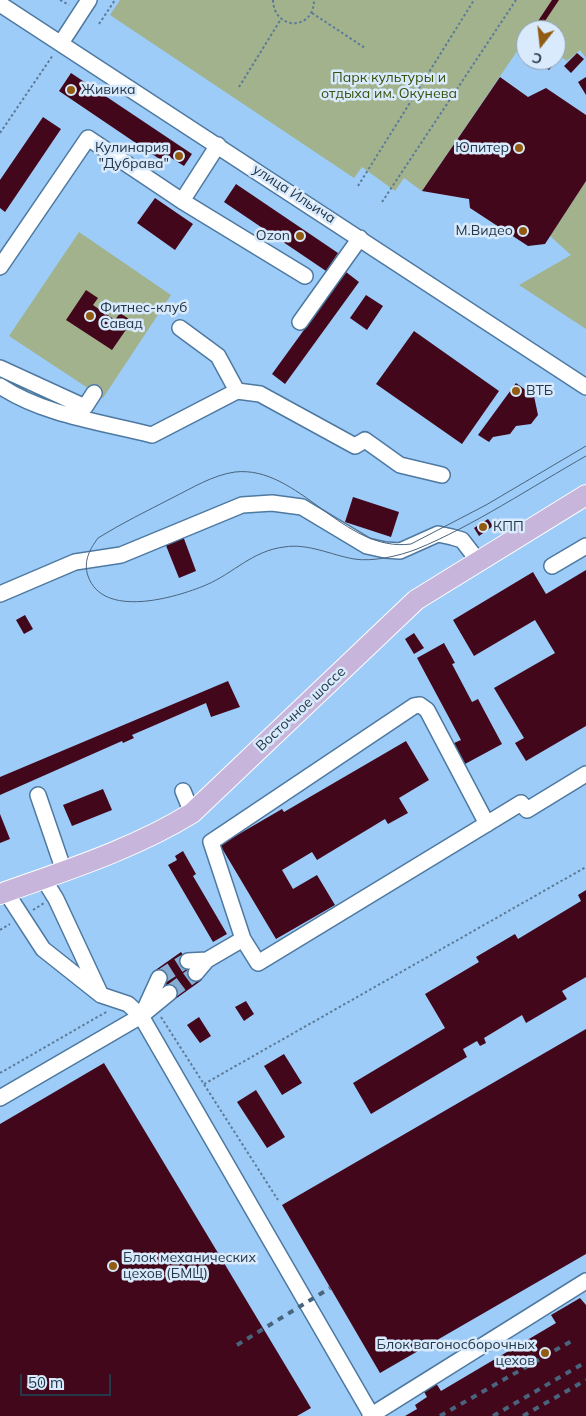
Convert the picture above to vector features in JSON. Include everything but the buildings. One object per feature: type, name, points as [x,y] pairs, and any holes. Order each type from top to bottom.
[{"type":"main road","name":"Восточное шоссе","points":[[3,893],[64,871],[167,828],[192,812],[416,600],[586,495]]},
{"type":"street","points":[[61,43],[89,0]]},
{"type":"street","name":"улица Ильича","points":[[0,4],[586,387]]},
{"type":"street","points":[[0,266],[88,138],[182,201],[304,276]]},
{"type":"street","points":[[182,201],[218,145]]},
{"type":"street","points":[[300,322],[360,238]]},
{"type":"street","points":[[180,328],[218,356],[237,391]]},
{"type":"street","points":[[0,368],[85,407],[94,393]]},
{"type":"street","points":[[0,386],[16,396],[46,409],[152,435],[237,391],[260,394],[354,446],[365,440],[400,465],[442,475]]},
{"type":"street","points":[[0,594],[75,562],[121,555],[242,505],[272,503],[302,507],[367,546],[385,550],[400,551],[438,534],[452,536],[462,540],[479,562]]},
{"type":"street","points":[[552,566],[586,546]]},
{"type":"street","points":[[487,824],[427,710],[420,706],[409,708],[211,842],[243,939],[258,963],[487,824],[521,803],[527,810],[586,774]]},
{"type":"street","points":[[183,791],[192,812]]},
{"type":"street","points":[[38,795],[64,871]]},
{"type":"street","points":[[43,878],[56,899],[101,994]]},
{"type":"street","points":[[3,893],[43,949],[101,994],[146,1011],[371,1416],[586,1281]]},
{"type":"street","points":[[192,967],[243,939]]},
{"type":"street","points":[[146,1011],[159,978]]},
{"type":"street","points":[[0,1098],[146,1011],[169,992]]},
{"type":"path","points":[[99,24],[115,0]]},
{"type":"path","points":[[273,0],[276,14],[281,19],[294,24],[302,22],[312,13],[314,0]]},
{"type":"path","points":[[358,186],[474,0]]},
{"type":"path","points":[[382,202],[516,0]]},
{"type":"path","points":[[312,13],[365,48]]},
{"type":"path","points":[[239,87],[281,19]]},
{"type":"path","points":[[0,133],[61,43]]},
{"type":"path","points":[[204,1084],[586,866]]},
{"type":"path","points":[[0,1073],[98,1015],[128,1004]]},
{"type":"path","points":[[146,1011],[157,1009],[278,1200]]},
{"type":"green space","name":"Парк культуры и отдыха им. Окунева","points":[[120,0],[586,0],[586,58],[580,50],[566,60],[566,20],[516,20],[516,53],[422,191],[404,178],[395,191],[362,167],[354,178],[110,15]]},
{"type":"green space","points":[[586,181],[586,329],[519,285],[571,255],[550,236]]},
{"type":"green space","name":"Фитнес-клуб Савад","points":[[79,232],[171,295],[103,398],[9,336]]},
{"type":"tunnel","points":[[159,978],[188,961]]},
{"type":"tunnel","points":[[169,993],[196,973]]},
{"type":"tram line","points":[[586,446],[486,505],[411,544],[387,543],[364,536],[301,494],[280,482],[258,473],[235,472],[227,474],[195,486],[98,538],[88,556],[86,565],[88,576],[96,589],[108,597],[124,601],[141,601],[159,599],[193,590],[216,580],[262,553],[284,547],[311,548],[361,560],[394,556],[417,549],[460,529],[586,456]]},
{"type":"railway","points":[[237,1345],[330,1288]]},
{"type":"railway","points":[[440,1416],[575,1339]]},
{"type":"railway","points":[[493,1416],[586,1362]]},
{"type":"railway","points":[[523,1416],[586,1380]]},
{"type":"place","name":"Живика","points":[[71,90]]},
{"type":"place","name":"Юпитер","points":[[519,148]]},
{"type":"place","name":"Кулинария \"Дубрава\"","points":[[179,156]]},
{"type":"place","name":"М.Видео","points":[[523,231]]},
{"type":"place","name":"Ozon","points":[[300,236]]},
{"type":"place","name":"Фитнес-клуб Савад","points":[[90,316]]},
{"type":"place","name":"ВТБ","points":[[516,391]]},
{"type":"place","name":"КПП","points":[[483,527]]},
{"type":"place","name":"Блок механических цехов (БМЦ)","points":[[113,1266]]},
{"type":"place","name":"Блок вагоносборочных цехов","points":[[545,1353]]}]
